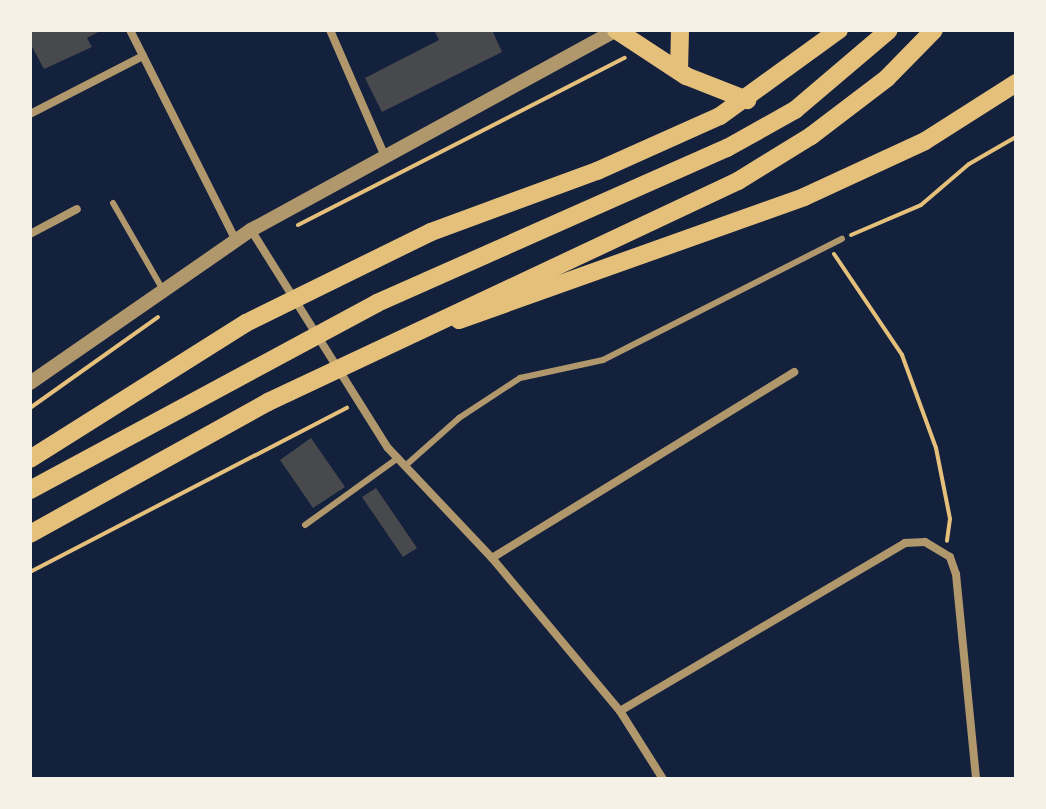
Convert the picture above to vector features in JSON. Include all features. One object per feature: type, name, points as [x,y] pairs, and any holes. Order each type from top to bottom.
[{"type":"main road","points":[[617,30],[679,71],[747,100]]},
{"type":"main road","points":[[679,71],[680,30]]},
{"type":"main road","points":[[30,459],[246,323],[431,232],[597,171],[747,100],[839,30]]},
{"type":"main road","points":[[30,490],[377,303],[727,148],[795,110],[889,30]]},
{"type":"main road","points":[[30,534],[137,470],[395,340],[738,181],[811,136],[887,78],[934,30]]},
{"type":"main road","points":[[395,340],[557,289],[804,197],[925,141],[1016,83]]},
{"type":"street","points":[[130,30],[235,239]]},
{"type":"street","points":[[330,30],[384,154]]},
{"type":"street","points":[[30,383],[235,239],[384,154],[617,30]]},
{"type":"street","points":[[30,114],[143,56]]},
{"type":"street","points":[[30,234],[77,209]]},
{"type":"street","points":[[251,230],[358,403],[398,458],[492,558],[620,711],[663,779]]},
{"type":"street","points":[[492,558],[794,372]]},
{"type":"street","points":[[620,711],[905,543],[925,542],[944,550],[956,574],[976,779]]},
{"type":"lane","points":[[113,203],[163,290]]},
{"type":"lane","points":[[405,466],[459,418],[520,378],[603,360],[842,239]]},
{"type":"lane","points":[[305,525],[398,458]]},
{"type":"path","points":[[286,229],[625,58]]},
{"type":"path","points":[[842,239],[921,205],[969,164],[1016,137]]},
{"type":"path","points":[[828,246],[902,355],[936,448],[950,519],[944,550]]},
{"type":"path","points":[[30,572],[358,403]]},
{"type":"building","points":[[30,30],[102,30],[87,38],[92,47],[44,69],[30,43]]},
{"type":"building","points":[[434,30],[492,30],[502,52],[382,112],[365,78],[439,40]]},
{"type":"building","points":[[311,438],[345,487],[313,508],[280,460]]},
{"type":"building","points":[[376,488],[417,548],[403,557],[362,497]]}]
